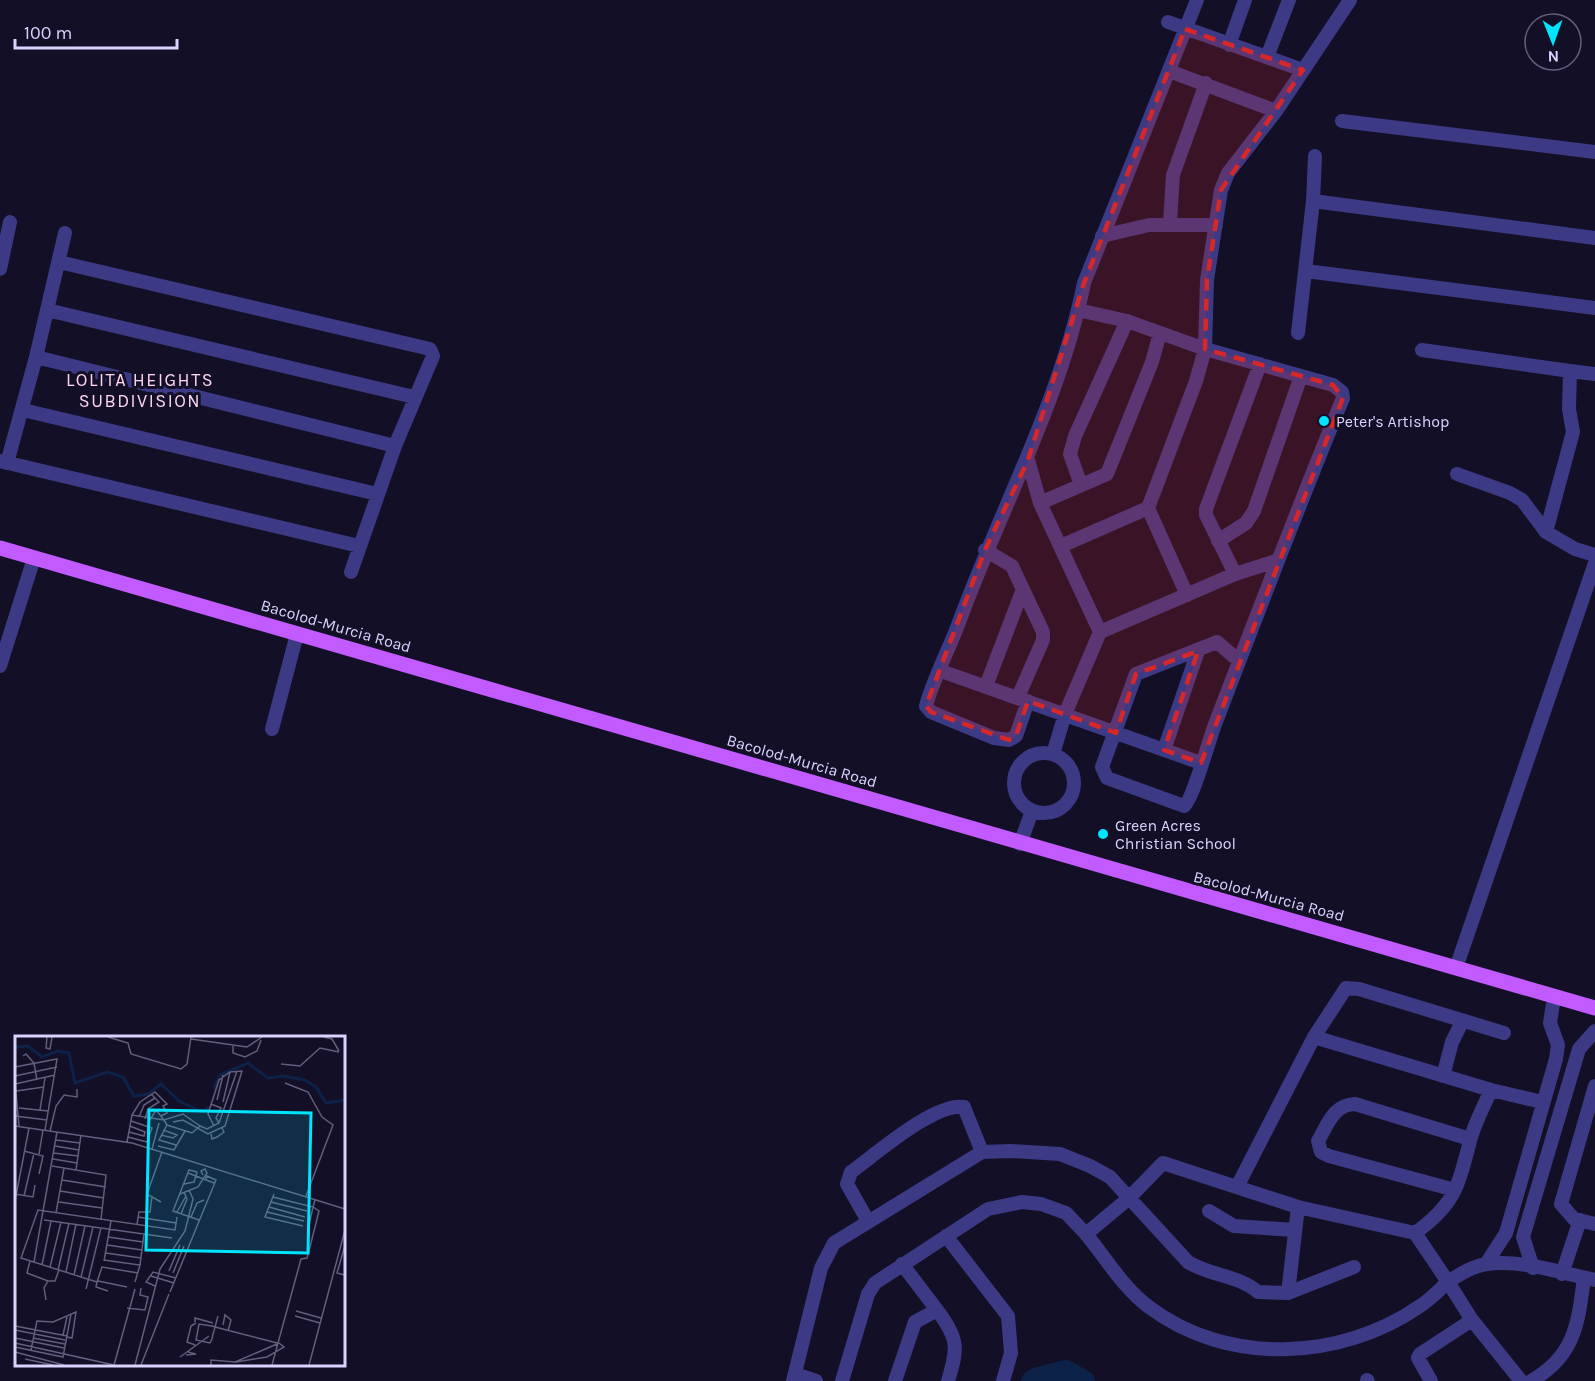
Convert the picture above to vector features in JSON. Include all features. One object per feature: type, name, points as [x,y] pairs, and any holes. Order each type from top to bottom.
[{"type":"main road","name":"Bacolod-Murcia Road","points":[[0,548],[1595,1008]]},
{"type":"street","points":[[985,550],[1012,566],[1041,624],[1043,640],[1023,699],[1016,736],[1009,740],[994,738],[927,709],[927,702],[941,671],[985,550],[1028,460],[1078,310],[1084,283],[1197,0]]},
{"type":"street","points":[[1229,45],[1245,0]]},
{"type":"street","points":[[1267,57],[1289,0]]},
{"type":"street","points":[[1187,595],[1148,508],[1196,381],[1205,349],[1207,280],[1217,205],[1228,173],[1276,111],[1349,1]]},
{"type":"street","points":[[1168,22],[1303,70]]},
{"type":"street","points":[[1169,71],[1276,111]]},
{"type":"street","points":[[1170,223],[1173,175],[1206,83]]},
{"type":"street","points":[[1342,121],[1595,152]]},
{"type":"street","points":[[1298,333],[1313,201],[1315,156]]},
{"type":"street","points":[[1313,201],[1595,238]]},
{"type":"street","points":[[0,269],[10,222]]},
{"type":"street","points":[[1102,236],[1149,225],[1170,223],[1216,225]]},
{"type":"street","points":[[65,233],[23,410],[3,462],[359,546]]},
{"type":"street","points":[[59,262],[428,348],[433,356],[394,446],[351,572]]},
{"type":"street","points":[[1306,271],[1595,308]]},
{"type":"street","points":[[47,309],[414,397]]},
{"type":"street","points":[[1078,310],[1127,321],[1205,349],[1338,387],[1342,398],[1276,561],[1187,805],[1173,803],[1107,778],[1102,767],[1136,674],[1216,642],[1239,661]]},
{"type":"street","points":[[1081,485],[1070,454],[1075,436],[1127,321]]},
{"type":"street","points":[[1040,502],[1107,474],[1152,362],[1160,333]]},
{"type":"street","points":[[1422,350],[1595,374]]},
{"type":"street","points":[[36,357],[394,446]]},
{"type":"street","points":[[1235,574],[1206,515],[1206,509],[1260,364]]},
{"type":"street","points":[[1546,532],[1573,432],[1569,410],[1570,371]]},
{"type":"street","points":[[1218,541],[1246,523],[1254,511],[1301,376]]},
{"type":"street","points":[[23,410],[377,494]]},
{"type":"street","points":[[1028,460],[1040,502],[1100,632]]},
{"type":"street","points":[[1456,474],[1516,496],[1546,532],[1575,549],[1595,555]]},
{"type":"street","points":[[1060,546],[1148,508]]},
{"type":"street","points":[[0,666],[34,558]]},
{"type":"street","points":[[1053,754],[1065,714],[1100,632],[1235,574],[1276,561]]},
{"type":"street","points":[[1456,968],[1595,563]]},
{"type":"street","points":[[986,686],[1023,589]]},
{"type":"street","points":[[272,729],[297,634]]},
{"type":"street","points":[[1164,750],[1198,651]]},
{"type":"street","points":[[941,671],[1201,763]]},
{"type":"street","points":[[1053,754],[1069,767],[1074,787],[1069,800],[1059,809],[1046,813],[1032,811],[1022,804],[1015,794],[1013,782],[1016,770],[1033,755],[1053,754]]},
{"type":"street","points":[[1020,844],[1032,811]]},
{"type":"street","points":[[1238,1185],[1314,1037],[1346,988],[1359,989],[1504,1033]]},
{"type":"street","points":[[1486,1264],[1506,1233],[1557,1051],[1551,1023],[1554,997]]},
{"type":"street","points":[[1443,1076],[1452,1042],[1462,1022]]},
{"type":"street","points":[[1533,1268],[1523,1237],[1579,1049],[1595,1031]]},
{"type":"street","points":[[1314,1037],[1491,1090],[1542,1102]]},
{"type":"street","points":[[1548,1082],[1568,1087]]},
{"type":"street","points":[[1595,1086],[1562,1204],[1569,1215],[1580,1221],[1595,1224]]},
{"type":"street","points":[[1415,1233],[1440,1215],[1455,1190],[1464,1169],[1470,1139],[1491,1090]]},
{"type":"street","points":[[1455,1190],[1329,1156],[1321,1152],[1318,1141],[1336,1110],[1344,1105],[1355,1104],[1470,1139]]},
{"type":"street","points":[[868,1221],[847,1184],[847,1179],[851,1172],[919,1123],[953,1105],[964,1107],[982,1152]]},
{"type":"street","points":[[816,1381],[794,1378],[821,1268],[830,1248],[839,1238],[982,1152],[1060,1154],[1110,1177],[1188,1262],[1201,1270],[1245,1281],[1258,1292],[1288,1293],[1354,1267]]},
{"type":"street","points":[[1526,1160],[1544,1164]]},
{"type":"street","points":[[1086,1234],[1128,1199],[1164,1163],[1238,1185],[1298,1207],[1415,1233],[1472,1320],[1521,1381]]},
{"type":"street","points":[[842,1381],[868,1294],[875,1283],[988,1209],[1022,1202],[1041,1204],[1066,1213],[1147,1306],[1178,1326],[1218,1342],[1261,1350],[1313,1347],[1347,1341],[1384,1327],[1420,1306],[1463,1272],[1486,1264],[1533,1268],[1589,1279],[1572,1341],[1557,1361],[1531,1381]]},
{"type":"street","points":[[1288,1293],[1298,1207]]},
{"type":"street","points":[[1209,1211],[1234,1226],[1295,1230]]},
{"type":"street","points":[[1562,1274],[1580,1221]]},
{"type":"street","points":[[1506,1233],[1523,1237]]},
{"type":"street","points":[[946,1236],[1008,1316],[1011,1353],[1003,1381]]},
{"type":"street","points":[[902,1264],[954,1335],[957,1351],[948,1381]]},
{"type":"street","points":[[895,1381],[915,1322],[937,1310]]},
{"type":"street","points":[[1431,1381],[1419,1365],[1420,1354],[1472,1320]]},
{"type":"highlighted area","points":[[1185,29],[1303,70],[1221,190],[1207,280],[1205,349],[1333,385],[1343,398],[1201,763],[1164,750],[1198,651],[1136,674],[1116,733],[1028,701],[1016,736],[1009,740],[931,712],[926,706],[985,550],[1028,460],[1084,283]]},
{"type":"waterway","points":[[1031,1381],[1066,1370],[1085,1381]]},
{"type":"place","name":"Peter's Artishop","points":[[1324,421]]},
{"type":"place","name":"Green Acres Christian School","points":[[1103,834]]},
{"type":"district","name":"LOLITA HEIGHTS SUBDIVISION","points":[[140,390]]}]
